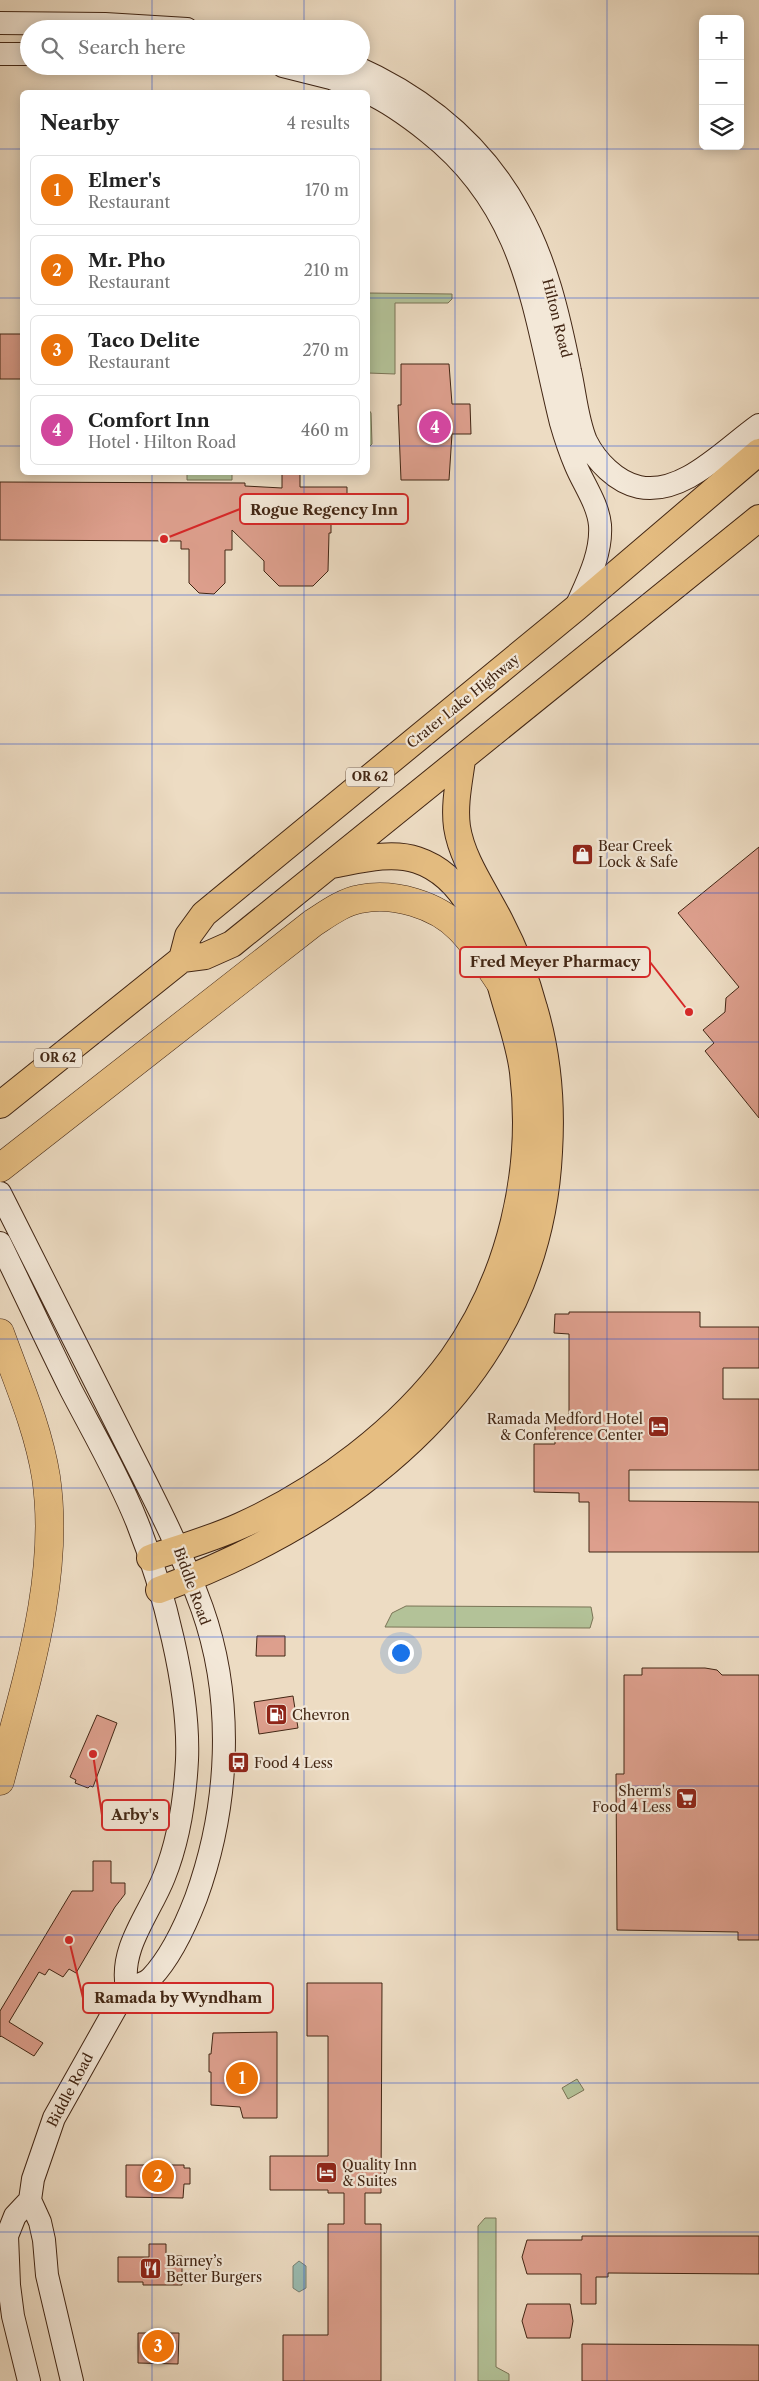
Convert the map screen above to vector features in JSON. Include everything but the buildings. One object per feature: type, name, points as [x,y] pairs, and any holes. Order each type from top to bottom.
[{"type":"highway","name":"Crater Lake Highway","points":[[182,959],[188,936],[204,914],[576,608],[759,452]]},
{"type":"highway","points":[[182,959],[205,956],[232,944],[759,518]]},
{"type":"highway","points":[[159,1590],[222,1566],[327,1505],[386,1464],[416,1437],[464,1385],[485,1354],[510,1309],[525,1272],[543,1209],[548,1172],[550,1098],[548,1072],[534,1008],[526,985],[505,931],[460,840],[456,810],[462,760]]},
{"type":"highway","points":[[150,1558],[249,1522],[332,1474],[382,1435],[428,1389],[469,1333],[501,1265],[512,1230],[523,1177],[525,1134],[523,1072],[517,1038],[499,981],[494,957],[474,914],[459,889],[442,873],[425,863],[405,857],[365,859],[332,865]]},
{"type":"highway","points":[[0,1168],[313,923],[336,908],[360,899],[383,897],[404,900],[427,907],[447,918],[470,940],[499,981]]},
{"type":"highway","name":"OR 62","points":[[6,1100],[182,959]]},
{"type":"highway","points":[[0,1333],[36,1430],[46,1478],[48,1510],[47,1562],[37,1631],[0,1782]]},
{"type":"highway","points":[[0,1356],[19,1386]]},
{"type":"main road","points":[[0,23],[20,23]]},
{"type":"main road","points":[[0,54],[20,54]]},
{"type":"main road","name":"Hilton Road","points":[[370,73],[418,100],[449,124],[477,150],[500,179],[519,210],[539,252],[565,346],[586,440],[597,457],[616,478],[638,487],[663,488],[692,476],[759,425]]},
{"type":"main road","name":"Hilton Road","points":[[319,75],[360,90]]},
{"type":"main road","name":"Hilton Road","points":[[370,95],[407,116],[454,155],[471,172],[495,206],[514,243],[528,278],[565,437],[576,466],[595,505],[600,524],[596,558],[576,608]]},
{"type":"main road","name":"Biddle Road","points":[[0,1193],[179,1549],[203,1611],[219,1681],[224,1719],[224,1762],[220,1804],[209,1861],[193,1905],[172,1947],[150,1979],[127,1988],[54,2118],[33,2180],[30,2200]]},
{"type":"main road","points":[[0,1243],[72,1392],[101,1444],[137,1522],[159,1590],[175,1653],[185,1708],[187,1759],[182,1814],[164,1877],[127,1957],[124,1974],[127,1988]]},
{"type":"main road","points":[[29,2381],[13,2316],[9,2286],[7,2236],[15,2216],[30,2200],[40,2222],[44,2240],[47,2275],[72,2381]]},
{"type":"green space","points":[[370,293],[452,294],[452,299],[448,303],[395,303],[395,374],[370,373]]},
{"type":"green space","points":[[370,412],[371,413],[372,444],[370,446]]},
{"type":"green space","points":[[187,475],[232,475],[232,480],[187,480]]},
{"type":"green space","points":[[406,1606],[591,1607],[593,1618],[590,1628],[385,1627],[392,1613]]},
{"type":"green space","points":[[577,2079],[584,2090],[568,2099],[562,2088]]},
{"type":"green space","points":[[485,2218],[496,2218],[496,2367],[509,2374],[509,2381],[478,2381],[478,2226]]},
{"type":"water","points":[[299,2261],[306,2266],[306,2288],[299,2292],[293,2288],[293,2266]]},
{"type":"place","name":"Comfort Inn","points":[[435,427]]},
{"type":"place","name":"Rogue Regency Inn","points":[[164,539]]},
{"type":"place","name":"Bear Creek Lock & Safe","points":[[582,854]]},
{"type":"place","name":"Fred Meyer Pharmacy","points":[[689,1012]]},
{"type":"place","name":"Ramada Medford Hotel & Conference Center","points":[[659,1427]]},
{"type":"place","name":"Chevron","points":[[276,1715]]},
{"type":"place","name":"Arby's","points":[[93,1754]]},
{"type":"place","name":"Food 4 Less","points":[[238,1763]]},
{"type":"place","name":"Sherm's Food 4 Less","points":[[687,1799]]},
{"type":"place","name":"Ramada by Wyndham","points":[[69,1940]]},
{"type":"place","name":"Elmer's","points":[[242,2078]]},
{"type":"place","name":"Quality Inn & Suites","points":[[326,2173]]},
{"type":"place","name":"Mr. Pho","points":[[158,2176]]},
{"type":"place","name":"Barney’s Better Burgers","points":[[150,2269]]},
{"type":"place","name":"Taco Delite","points":[[158,2346]]}]
